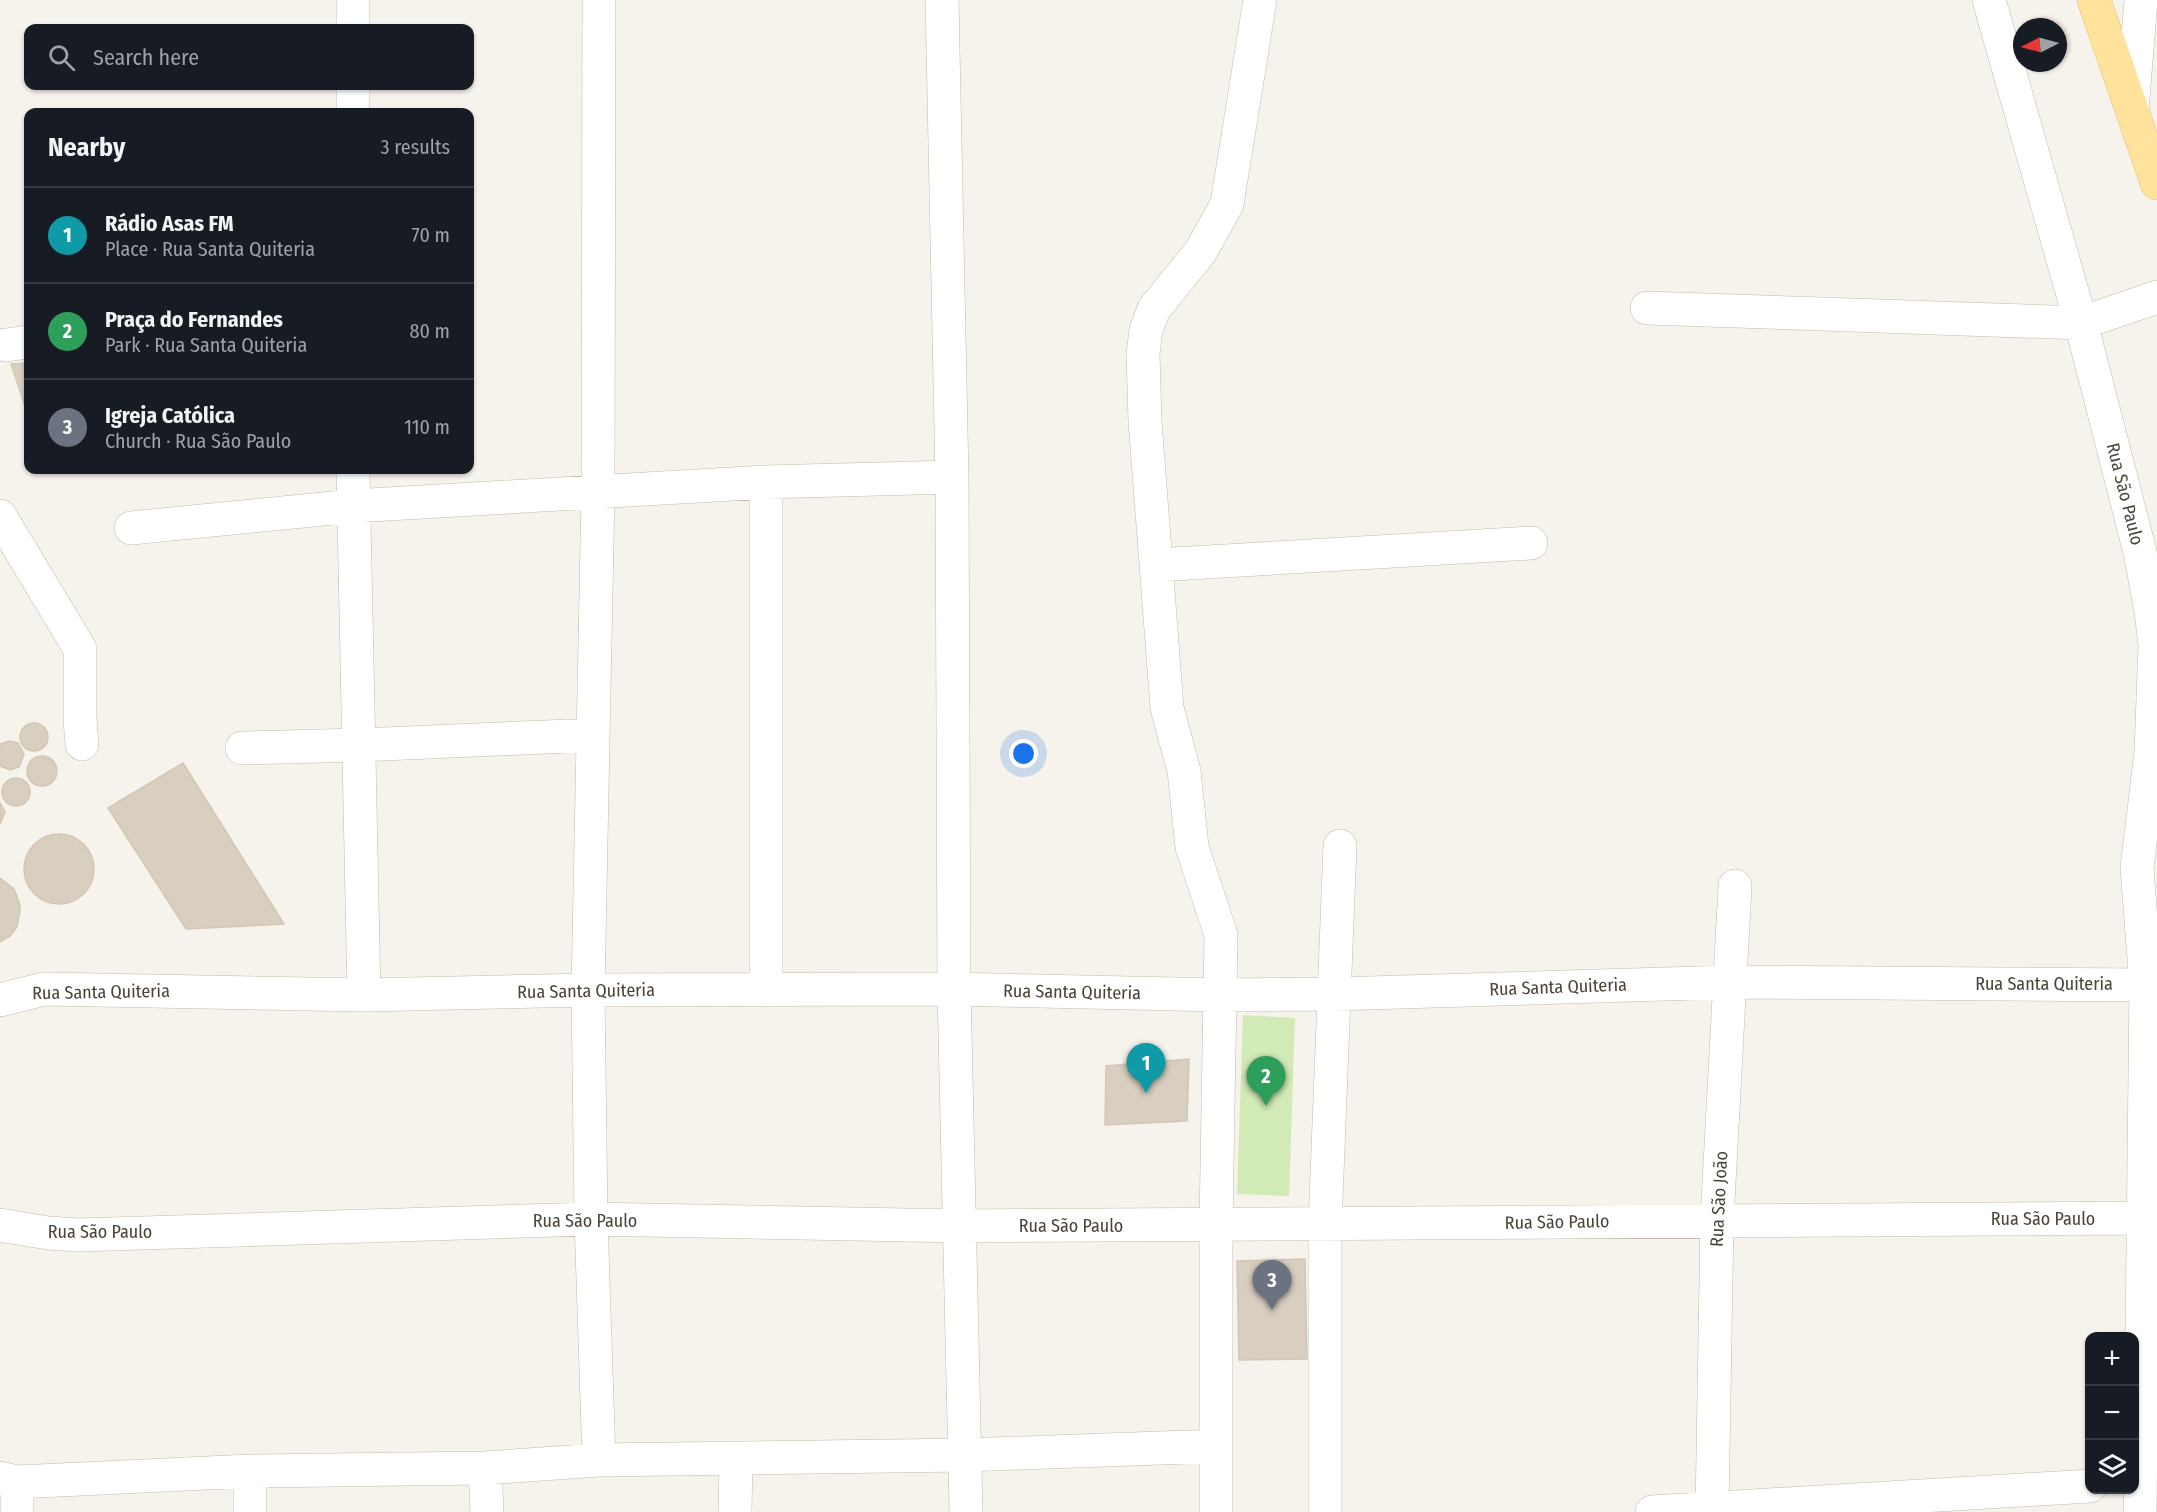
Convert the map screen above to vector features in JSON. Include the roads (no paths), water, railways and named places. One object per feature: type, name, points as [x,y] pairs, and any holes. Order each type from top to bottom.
[{"type":"main road","points":[[2094,0],[2157,183]]},
{"type":"street","points":[[353,0],[353,24]]},
{"type":"street","points":[[599,0],[598,493],[588,990],[591,1219],[599,1460]]},
{"type":"street","points":[[942,0],[952,477],[954,989],[966,1512]]},
{"type":"street","points":[[1216,1512],[1216,1225],[1221,935],[1192,846],[1184,771],[1167,708],[1145,421],[1143,354],[1146,330],[1154,309],[1201,251],[1227,204],[1260,0]]},
{"type":"street","name":"Rua São Paulo","points":[[1989,0],[2081,323],[2140,552],[2156,645],[2151,752],[2137,868],[2146,985],[2139,1447]]},
{"type":"street","points":[[2132,110],[2141,0]]},
{"type":"street","points":[[353,90],[353,108]]},
{"type":"street","points":[[1647,308],[2081,323],[2157,297]]},
{"type":"street","points":[[353,474],[364,995]]},
{"type":"street","points":[[132,528],[353,506],[766,482],[952,477]]},
{"type":"street","points":[[766,482],[766,989]]},
{"type":"street","points":[[0,516],[80,649],[82,744]]},
{"type":"street","points":[[1156,565],[1532,543]]},
{"type":"street","points":[[242,748],[592,735]]},
{"type":"street","points":[[1325,1512],[1325,1225],[1340,846]]},
{"type":"street","name":"Rua São João","points":[[1712,1510],[1717,1220],[1735,886]]},
{"type":"street","name":"Rua Santa Quiteria","points":[[0,1000],[44,989],[364,995],[588,990],[954,989],[1221,995],[1335,994],[1731,982],[2146,985]]},
{"type":"street","name":"Rua São Paulo","points":[[0,1225],[48,1233],[78,1235],[591,1219],[960,1226],[2144,1218]]},
{"type":"street","points":[[11,1491],[250,1472],[485,1468],[599,1460],[966,1455],[1215,1446]]},
{"type":"street","points":[[735,1512],[736,1458]]},
{"type":"street","points":[[485,1468],[487,1512]]},
{"type":"street","points":[[250,1472],[250,1512]]},
{"type":"street","points":[[1652,1512],[2085,1486]]},
{"type":"place","name":"Rádio Asas FM","points":[[1146,1093]]},
{"type":"place","name":"Praça do Fernandes","points":[[1266,1106]]},
{"type":"place","name":"Igreja Católica","points":[[1272,1310]]}]
